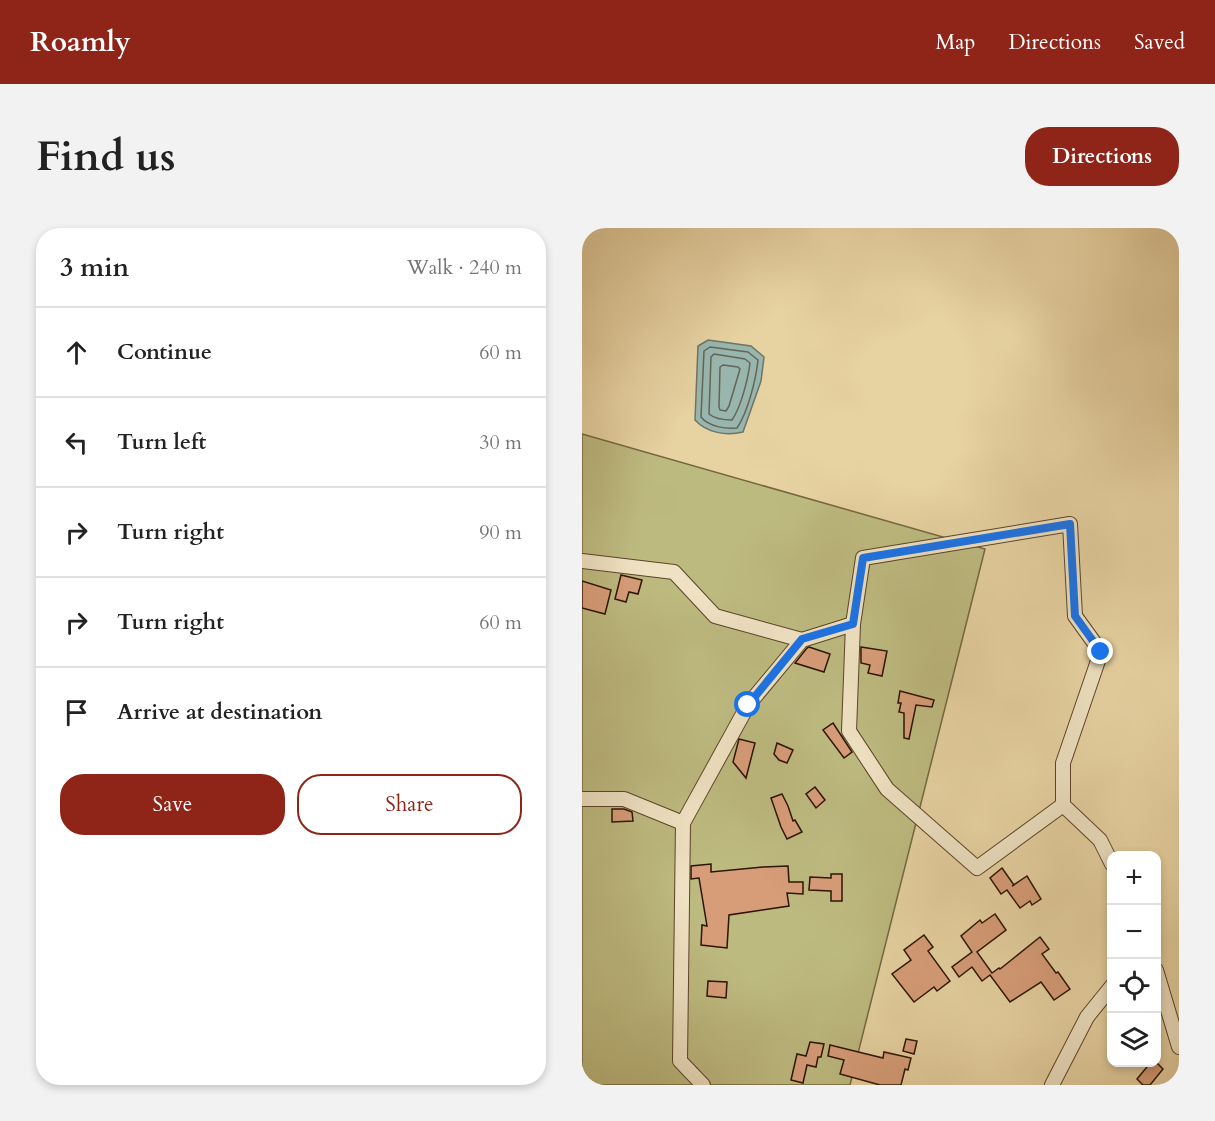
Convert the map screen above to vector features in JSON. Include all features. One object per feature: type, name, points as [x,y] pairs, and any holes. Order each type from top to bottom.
[{"type":"street","points":[[1063,806],[976,868],[887,789],[849,730],[853,624],[863,558],[1070,524],[1075,616],[1101,652],[1063,763],[1063,806],[1100,840],[1107,854]]},
{"type":"street","points":[[582,561],[674,573],[715,616],[802,639],[853,624]]},
{"type":"street","points":[[703,1085],[680,1061],[683,823],[748,705],[802,639]]},
{"type":"street","points":[[582,799],[624,799],[683,823]]},
{"type":"street","points":[[1161,987],[1179,1047]]},
{"type":"street","points":[[1052,1085],[1087,1017],[1107,992]]},
{"type":"shaded area","points":[[582,434],[985,549],[850,1085],[582,1085]]},
{"type":"water","points":[[708,340],[751,346],[764,357],[761,381],[743,432],[730,434],[717,432],[705,428],[695,420],[698,346]]},
{"type":"building","points":[[621,575],[642,580],[638,594],[629,592],[626,602],[615,599]]},
{"type":"building","points":[[582,581],[611,590],[605,614],[582,608]]},
{"type":"building","points":[[809,647],[830,654],[824,672],[795,663]]},
{"type":"building","points":[[861,647],[887,651],[882,676],[868,673],[870,665],[861,663]]},
{"type":"building","points":[[900,691],[934,700],[932,707],[916,705],[909,739],[904,738],[904,713],[899,712]]},
{"type":"building","points":[[833,723],[852,752],[844,758],[823,730]]},
{"type":"building","points":[[739,739],[755,743],[746,778],[733,762]]},
{"type":"building","points":[[777,743],[793,750],[787,763],[779,760],[774,754]]},
{"type":"building","points":[[815,787],[825,800],[816,808],[806,794]]},
{"type":"building","points":[[782,794],[793,821],[795,820],[802,832],[787,839],[771,798]]},
{"type":"building","points":[[612,809],[632,812],[633,821],[612,822]]},
{"type":"building","points":[[711,864],[711,872],[788,866],[789,882],[803,882],[803,894],[787,893],[789,906],[729,915],[727,948],[701,945],[702,925],[707,926],[699,878],[691,879],[691,866]]},
{"type":"building","points":[[1002,868],[1014,885],[1027,876],[1041,899],[1032,905],[1030,901],[1020,908],[1007,890],[1001,894],[990,878]]},
{"type":"building","points":[[831,874],[842,874],[842,901],[831,901],[831,891],[809,890],[810,877],[831,878]]},
{"type":"building","points":[[995,914],[1006,930],[977,952],[992,973],[1040,937],[1049,949],[1042,954],[1070,989],[1054,1000],[1041,982],[1010,1002],[990,975],[982,981],[972,967],[959,977],[952,967],[972,952],[961,936],[980,920],[982,923]]},
{"type":"building","points":[[924,935],[933,947],[928,951],[950,981],[937,991],[934,987],[914,1002],[892,974],[911,960],[904,950]]},
{"type":"building","points":[[708,981],[727,982],[726,998],[707,996]]},
{"type":"building","points":[[906,1039],[917,1041],[914,1054],[903,1051]]},
{"type":"building","points":[[810,1042],[824,1044],[816,1067],[807,1065],[803,1083],[791,1080],[797,1054],[806,1056]]},
{"type":"building","points":[[830,1045],[883,1058],[884,1052],[911,1058],[908,1070],[905,1069],[901,1085],[880,1085],[840,1074],[844,1060],[828,1056]]},
{"type":"building","points":[[1147,1067],[1163,1069],[1150,1085],[1143,1085],[1137,1079]]},
{"type":"route","points":[[748,705],[802,639],[853,624],[863,558],[1070,524],[1075,616],[1101,652]]}]
